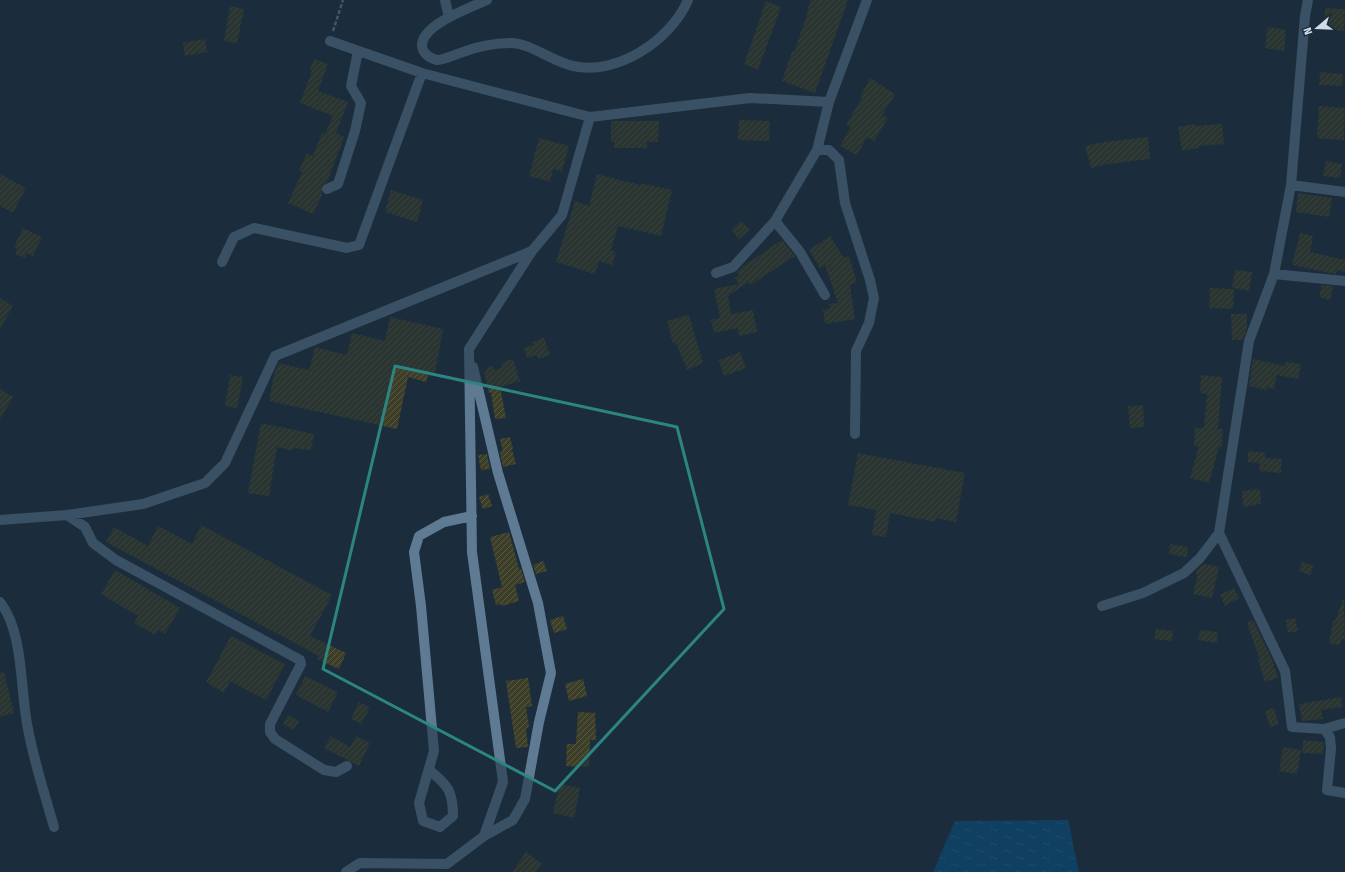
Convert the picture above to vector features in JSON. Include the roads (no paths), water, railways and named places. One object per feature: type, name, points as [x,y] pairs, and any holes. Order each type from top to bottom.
[{"type":"street","points":[[445,0],[449,17]]},
{"type":"street","points":[[488,0],[449,17],[430,29],[423,38],[423,49],[428,57],[438,60],[474,48],[497,43],[515,43],[573,66],[598,68],[620,62],[654,43],[681,15],[688,0]]},
{"type":"street","points":[[716,273],[732,267],[775,222],[817,150],[829,102],[867,0]]},
{"type":"street","points":[[1102,606],[1143,593],[1184,573],[1200,558],[1219,533],[1249,340],[1274,274],[1291,185],[1305,16],[1308,0]]},
{"type":"street","points":[[330,41],[422,74],[590,117],[750,98],[829,102]]},
{"type":"street","points":[[327,189],[338,184],[355,131],[360,103],[351,86],[358,51]]},
{"type":"street","points":[[222,262],[234,237],[254,228],[347,248],[359,245],[422,74]]},
{"type":"street","points":[[484,836],[503,782],[472,552],[469,349],[532,251],[562,215],[590,117]]},
{"type":"street","points":[[817,150],[829,150],[839,160],[845,203],[870,280],[874,298],[869,323],[856,351],[855,434]]},
{"type":"street","points":[[1291,185],[1345,192]]},
{"type":"street","points":[[775,222],[800,252],[824,295]]},
{"type":"street","points":[[0,520],[67,515],[143,504],[205,483],[225,463],[275,356],[532,251]]},
{"type":"street","points":[[1274,274],[1345,281]]},
{"type":"street","points":[[346,872],[360,863],[448,864],[484,836],[513,820],[525,799],[539,722],[551,672],[538,603],[498,473],[469,349]]},
{"type":"street","points":[[67,515],[85,527],[93,543],[116,560],[300,660],[301,664],[270,724],[270,732],[275,739],[324,770],[336,772],[347,766]]},
{"type":"street","points":[[429,770],[442,780],[453,797],[453,816],[440,827],[423,821],[420,803],[434,751],[421,606],[414,552],[419,536],[444,522],[472,516]]},
{"type":"street","points":[[1219,533],[1285,670],[1292,727],[1324,729],[1345,724]]},
{"type":"street","points":[[0,602],[8,613],[14,630],[28,730],[54,827]]},
{"type":"street","points":[[1324,729],[1330,737],[1331,749],[1327,790],[1345,793]]},
{"type":"water","points":[[1068,820],[1079,872],[933,872],[955,821]]}]
